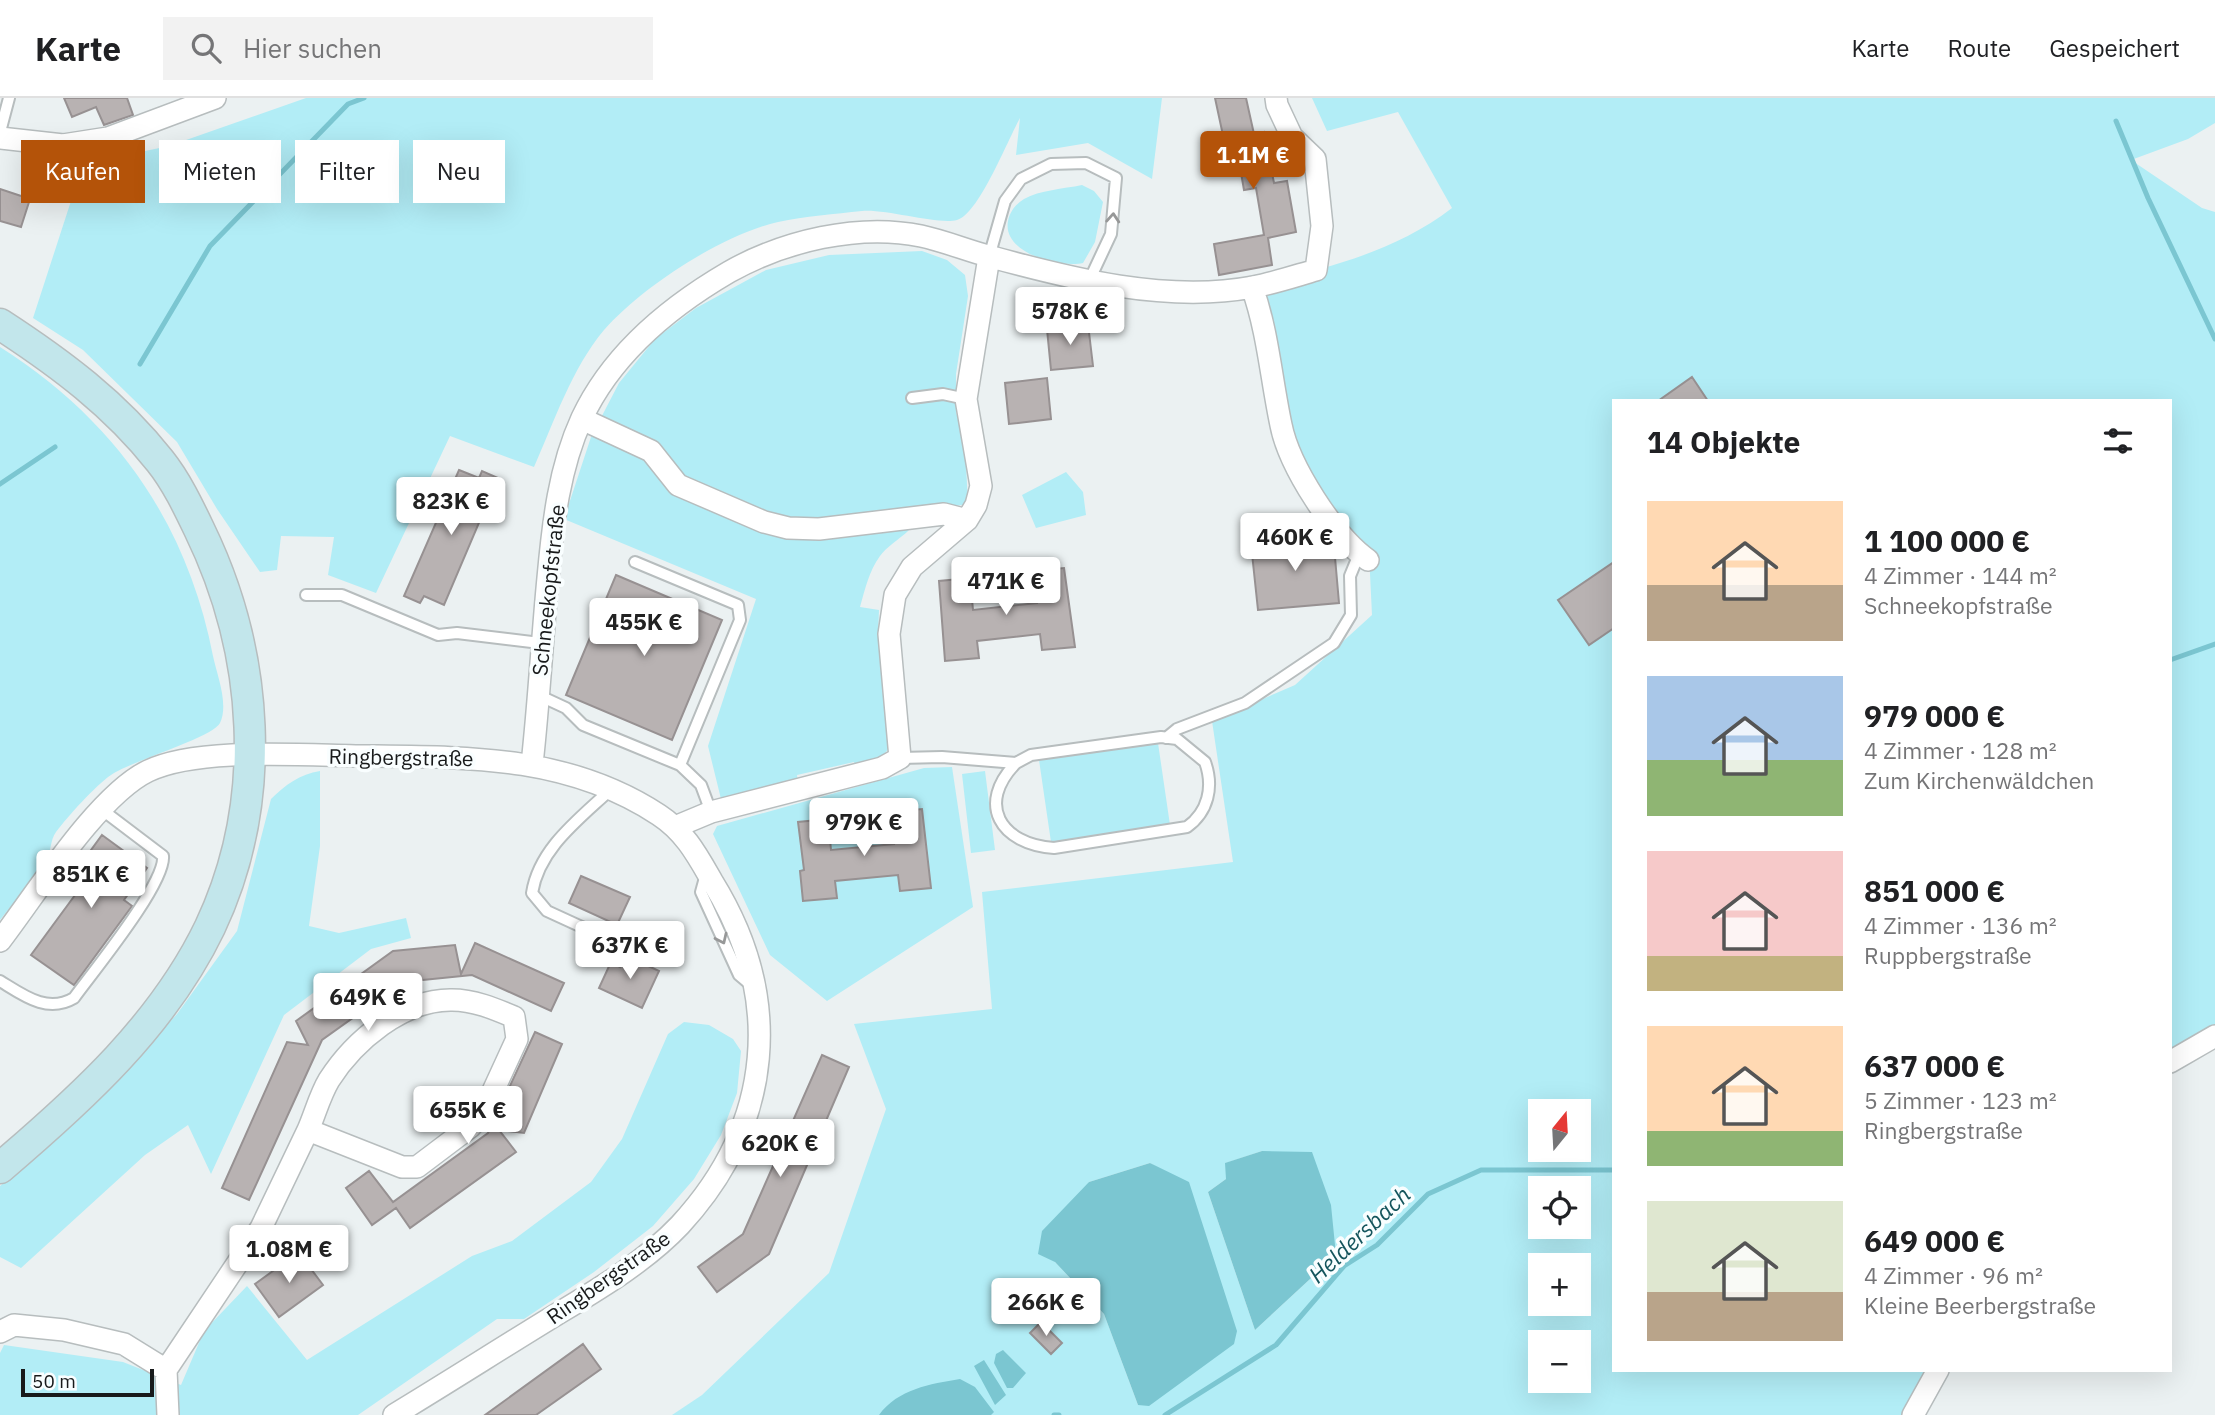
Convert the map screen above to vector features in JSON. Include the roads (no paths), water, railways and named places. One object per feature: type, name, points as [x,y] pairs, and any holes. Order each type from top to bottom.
[{"type":"street","points":[[0,138],[63,145],[108,138],[215,98]]},
{"type":"street","name":"Schneekopfstraße","points":[[533,764],[540,643],[559,490],[582,419],[615,367],[643,334],[693,293],[767,254],[789,245],[824,238],[873,233],[920,236],[989,257],[1089,281],[1132,288],[1199,291],[1252,287],[1316,270],[1322,226],[1315,159],[1292,137],[1276,105],[1276,98]]},
{"type":"street","points":[[675,827],[711,812],[883,768],[900,758],[889,634],[895,595],[912,567],[967,520],[976,505],[981,486],[966,399],[989,257]]},
{"type":"street","points":[[1252,287],[1265,324],[1281,427],[1293,460],[1329,518],[1364,557]]},
{"type":"street","points":[[0,324],[86,384],[129,424],[161,463],[187,503],[218,567],[241,642],[248,686],[251,757],[232,865],[210,926],[190,962],[160,1009],[114,1063],[73,1106],[0,1168]]},
{"type":"street","points":[[582,419],[651,451],[678,485],[764,522],[788,528],[819,529],[944,514],[967,520]]},
{"type":"street","name":"Ringbergstraße","points":[[0,941],[109,798],[150,770],[180,761],[251,757],[460,756],[533,764],[643,806],[675,827],[690,843],[746,944],[756,989],[761,1039],[750,1105],[737,1141],[715,1178],[680,1225],[648,1254],[588,1295],[394,1415]]},
{"type":"street","points":[[168,1415],[166,1370],[261,1228],[309,1130],[328,1081],[348,1054],[368,1035],[391,1020],[413,1009],[450,999],[495,1009],[514,1017],[517,1039],[482,1113],[470,1127],[417,1167],[402,1167],[309,1130]]},
{"type":"street","points":[[2172,1061],[2215,1036]]},
{"type":"street","points":[[0,1332],[14,1325],[64,1330],[124,1344],[166,1370]]},
{"type":"street","points":[[1913,1415],[1937,1372]]},
{"type":"lane","points":[[0,132],[9,98]]},
{"type":"lane","points":[[989,257],[1005,201],[1021,179],[1051,164],[1086,163],[1116,178],[1111,234],[1089,281]]},
{"type":"lane","points":[[912,398],[943,394],[966,399]]},
{"type":"lane","points":[[1166,738],[1177,729],[1245,703],[1334,643],[1351,615],[1350,576],[1364,557]]},
{"type":"lane","points":[[635,562],[738,606],[740,620],[680,765]]},
{"type":"lane","points":[[306,595],[342,595],[438,635],[457,633],[540,643]]},
{"type":"lane","points":[[537,695],[566,708],[583,725],[680,765],[701,785],[711,812]]},
{"type":"lane","points":[[1166,738],[1177,739],[1195,750],[1205,762],[1209,773],[1209,793],[1205,807],[1196,820],[1186,827],[1054,848],[1018,841],[1004,829],[995,793],[1001,778],[1016,762],[1031,755],[1166,738]]},
{"type":"lane","points":[[900,758],[1016,762]]},
{"type":"lane","points":[[608,939],[547,911],[532,893],[535,874],[548,852],[609,791]]},
{"type":"lane","points":[[0,981],[46,1004],[63,1004],[74,998],[153,887],[164,862],[163,856],[101,809]]},
{"type":"waterway","points":[[140,364],[210,246],[348,104],[364,98]]},
{"type":"waterway","points":[[2116,121],[2148,198],[2215,339]]},
{"type":"waterway","points":[[0,484],[55,447]]},
{"type":"waterway","name":"Heldersbach","points":[[2172,659],[2215,644]]},
{"type":"waterway","name":"Heldersbach","points":[[1165,1415],[1276,1345],[1344,1266],[1377,1245],[1428,1194],[1481,1170],[1612,1170]]},
{"type":"waterway","name":"Heldersbach","points":[[1054,1415],[1059,1415]]}]
